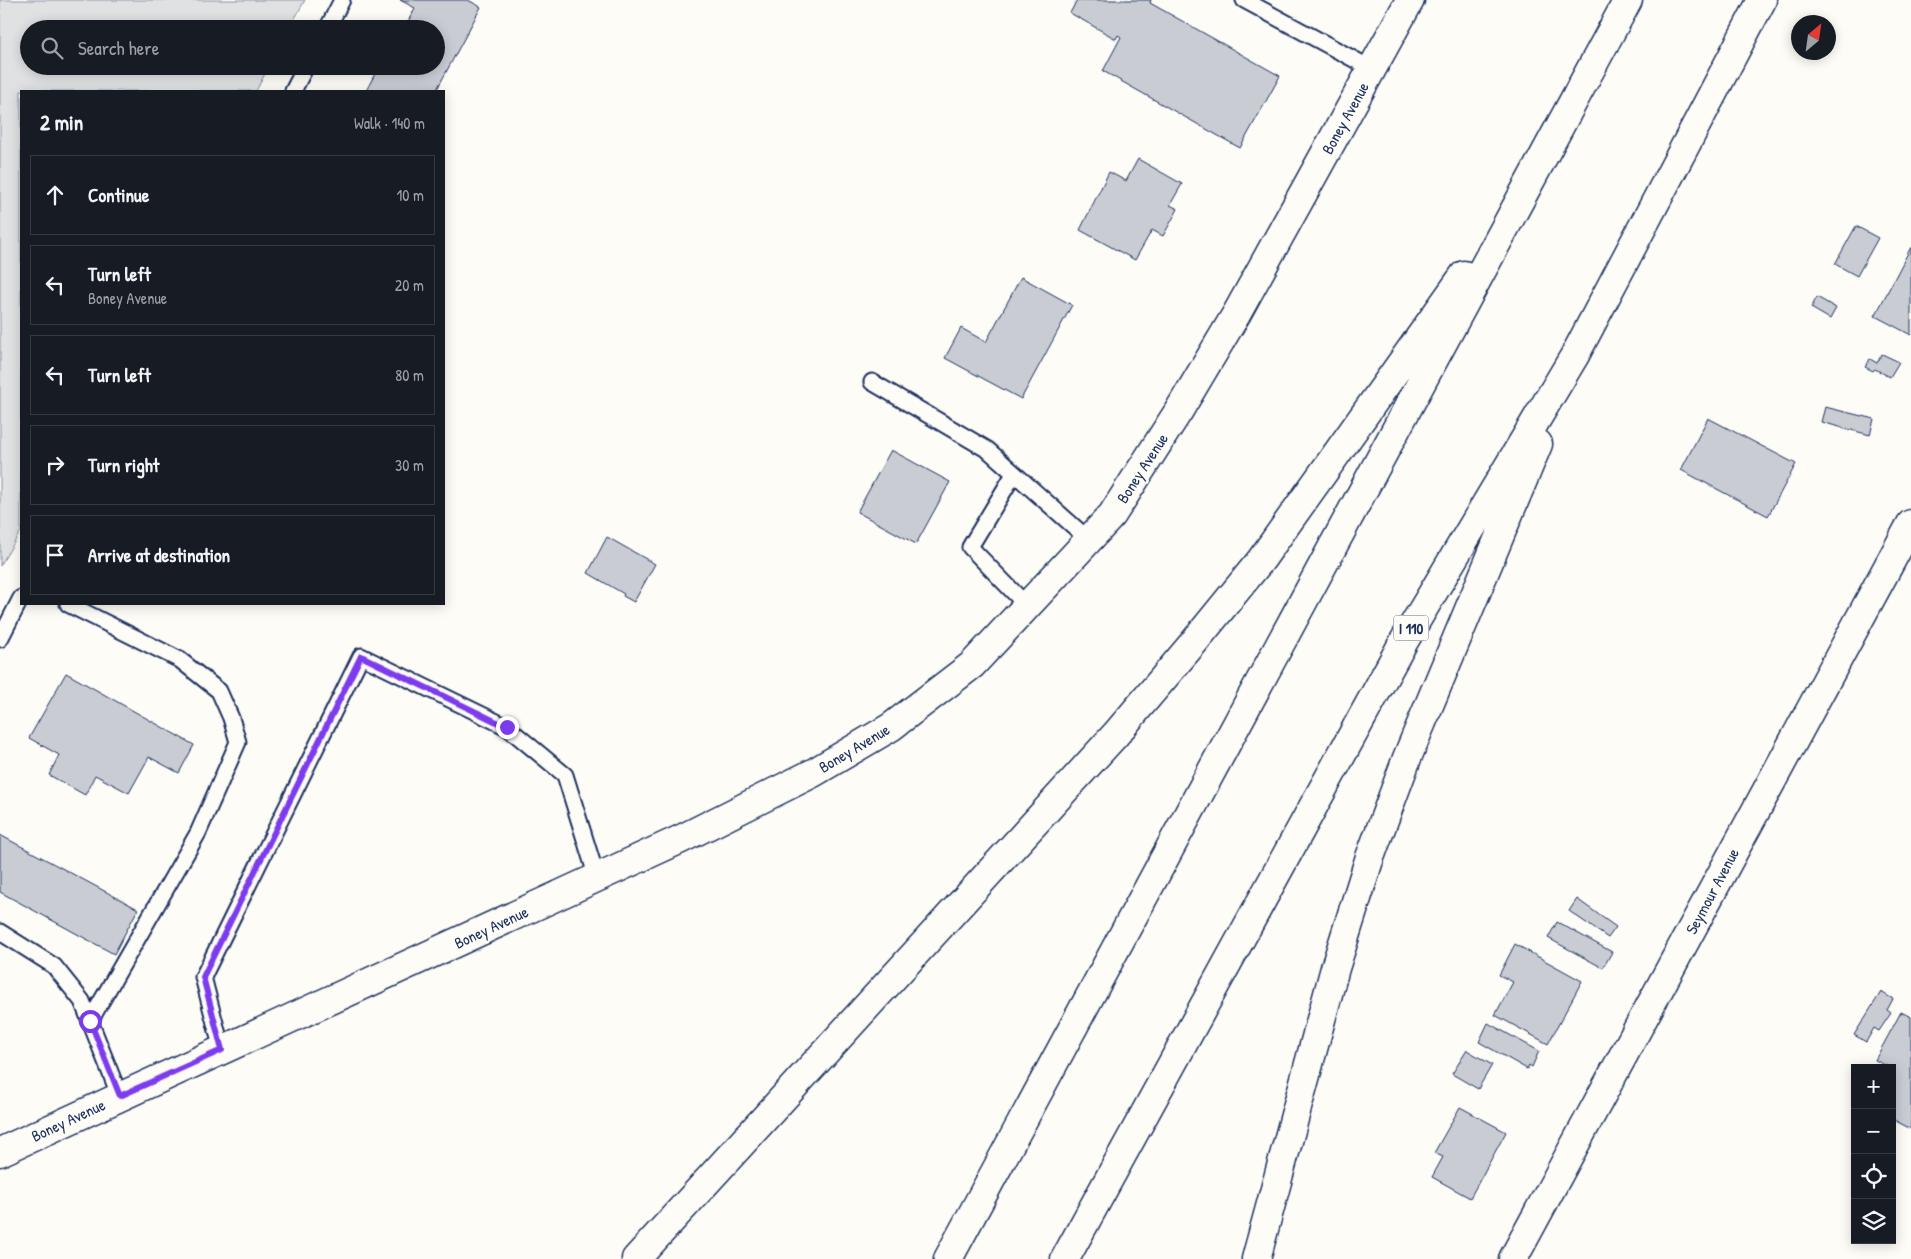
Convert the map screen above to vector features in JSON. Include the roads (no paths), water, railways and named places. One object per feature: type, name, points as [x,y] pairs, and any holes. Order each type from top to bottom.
[{"type":"main road","name":"Boney Avenue","points":[[0,1152],[682,839],[813,774],[891,727],[972,665],[1112,515],[1183,404],[1237,313],[1410,0]]},
{"type":"main road","points":[[948,1259],[1445,341],[1521,194],[1628,0]]},
{"type":"main road","name":"I 110","points":[[1065,1259],[1404,641],[1575,355],[1762,0]]},
{"type":"main road","points":[[636,1259],[1116,734],[1195,641],[1261,560],[1521,194]]},
{"type":"main road","points":[[1256,1259],[1335,968],[1369,860],[1407,758],[1575,355]]},
{"type":"main road","name":"Seymour Avenue","points":[[1513,1259],[1911,524]]},
{"type":"lane","points":[[332,20],[342,0]]},
{"type":"lane","points":[[1244,0],[1372,69]]},
{"type":"lane","points":[[294,90],[301,75]]},
{"type":"lane","points":[[872,382],[988,450],[1089,540]]},
{"type":"lane","points":[[1014,474],[970,547],[1027,606]]},
{"type":"lane","points":[[0,639],[20,600]]},
{"type":"lane","points":[[70,605],[180,660],[219,691],[231,718],[238,742],[198,833],[90,1021]]},
{"type":"lane","points":[[222,1050],[203,977],[361,656],[507,727],[565,775],[597,878]]},
{"type":"lane","points":[[0,932],[54,966],[82,1001],[120,1096]]}]
